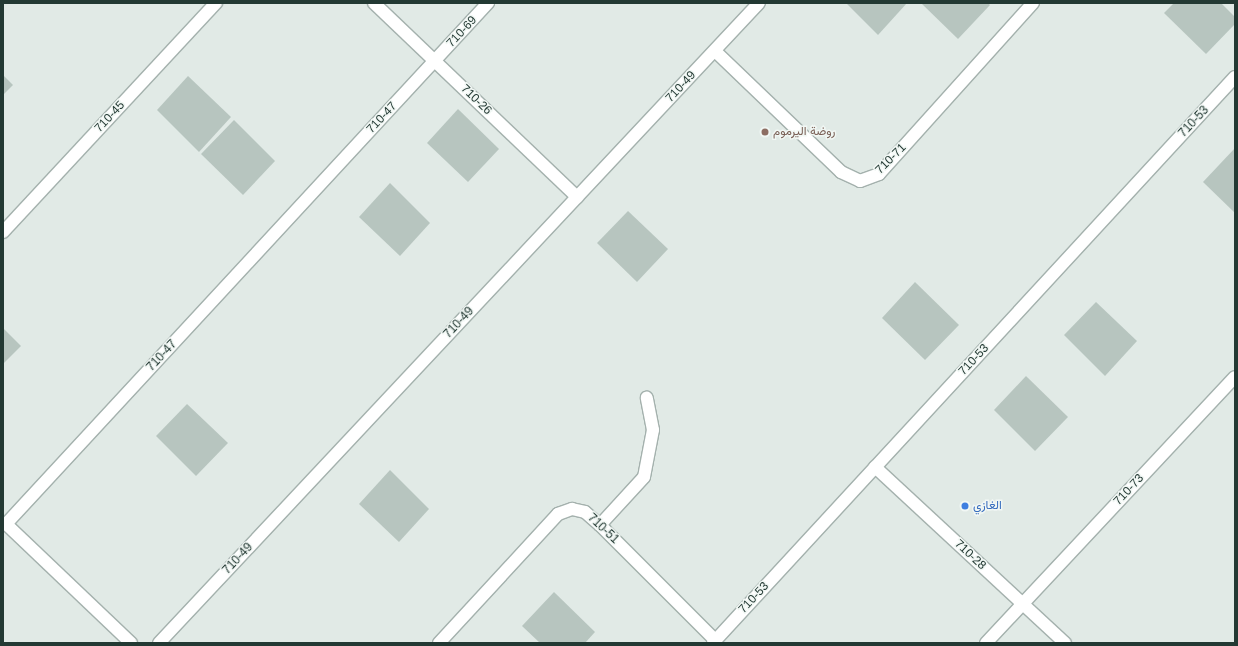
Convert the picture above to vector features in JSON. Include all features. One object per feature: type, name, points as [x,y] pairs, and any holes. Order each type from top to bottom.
[{"type":"street","name":"710-45","points":[[3,232],[216,3]]},
{"type":"street","name":"710-26","points":[[374,3],[577,197]]},
{"type":"street","name":"710-69","points":[[435,61],[488,3]]},
{"type":"street","name":"710-49","points":[[159,643],[759,3]]},
{"type":"street","name":"710-71","points":[[715,51],[841,172],[860,182],[879,174],[1033,3]]},
{"type":"street","name":"710-47","points":[[131,643],[5,526],[435,61]]},
{"type":"street","name":"710-53","points":[[714,642],[1235,77]]},
{"type":"street","name":"710-73","points":[[986,643],[1235,377]]},
{"type":"street","points":[[600,525],[644,477],[653,430],[647,398]]},
{"type":"street","name":"710-28","points":[[875,467],[1065,643]]},
{"type":"street","name":"710-51","points":[[439,643],[558,514],[572,509],[585,512],[600,525],[714,642]]},
{"type":"building","points":[[846,3],[907,3],[878,35]]},
{"type":"building","points":[[921,3],[988,3],[990,5],[958,39]]},
{"type":"building","points":[[1174,3],[1221,3],[1235,17],[1235,24],[1206,54],[1164,13]]},
{"type":"building","points":[[3,75],[13,85],[3,95]]},
{"type":"building","points":[[188,76],[231,117],[199,152],[157,110]]},
{"type":"building","points":[[458,109],[499,149],[468,182],[427,143]]},
{"type":"building","points":[[234,120],[275,161],[243,195],[201,154]]},
{"type":"building","points":[[1235,148],[1235,213],[1203,182]]},
{"type":"building","points":[[390,183],[430,223],[400,256],[359,217]]},
{"type":"building","points":[[628,211],[668,249],[637,282],[597,243]]},
{"type":"building","points":[[915,282],[959,325],[925,360],[882,318]]},
{"type":"building","points":[[1096,302],[1137,341],[1105,376],[1064,335]]},
{"type":"building","points":[[3,328],[21,346],[3,364]]},
{"type":"building","points":[[1026,376],[1068,417],[1035,451],[994,410]]},
{"type":"building","points":[[187,404],[228,443],[196,476],[156,436]]},
{"type":"building","points":[[390,470],[429,509],[399,542],[359,504]]},
{"type":"building","points":[[554,592],[595,632],[585,643],[540,643],[522,626]]},
{"type":"place","name":"روضة اليرموم","points":[[765,132]]},
{"type":"place","name":"الغازي","points":[[965,506]]}]
